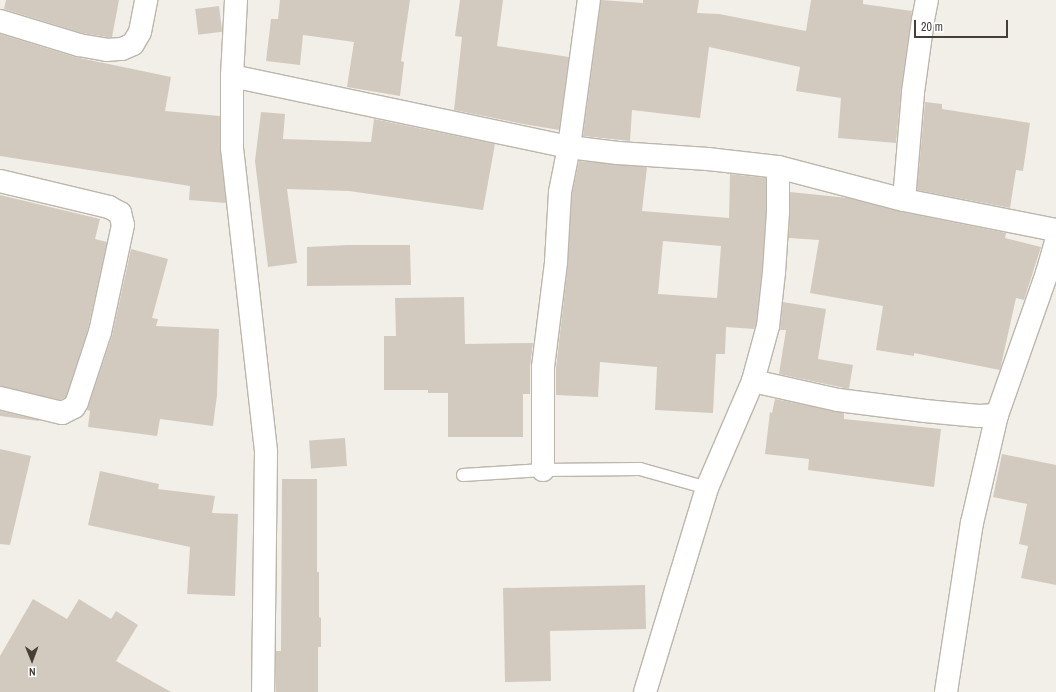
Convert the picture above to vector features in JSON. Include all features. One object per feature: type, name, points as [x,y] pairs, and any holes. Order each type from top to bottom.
[{"type":"street","points":[[0,21],[79,45],[106,50],[122,49],[133,44],[140,32],[146,0]]},
{"type":"street","points":[[236,0],[232,76],[232,148],[266,452],[264,692]]},
{"type":"street","points":[[543,470],[543,367],[556,262],[560,192],[569,146],[588,0]]},
{"type":"street","points":[[904,200],[913,92],[922,20],[927,0]]},
{"type":"street","points":[[232,76],[569,146],[618,154],[708,159],[778,167],[904,200],[1056,230]]},
{"type":"street","points":[[645,692],[707,488],[753,381],[768,326],[774,272],[778,212],[778,167]]},
{"type":"street","points":[[0,181],[109,207],[120,213],[124,225],[100,332],[74,407],[62,413],[0,398]]},
{"type":"street","points":[[946,692],[972,523],[997,415],[1047,273],[1056,241]]},
{"type":"street","points":[[753,381],[838,400],[925,411],[979,416],[997,415]]},
{"type":"lane","points":[[463,475],[543,470],[640,469],[707,488]]},
{"type":"building","points":[[6,0],[119,0],[112,37],[107,37],[82,33],[4,9]]},
{"type":"building","points":[[280,0],[410,0],[401,61],[404,62],[400,96],[347,87],[354,42],[303,35],[300,65],[266,61],[271,19],[278,19]]},
{"type":"building","points":[[460,0],[503,0],[497,46],[569,57],[559,130],[454,110],[462,37],[455,36]]},
{"type":"building","points":[[601,0],[643,3],[643,0],[699,0],[697,13],[719,14],[806,31],[811,0],[863,0],[863,4],[912,11],[901,90],[896,143],[838,138],[841,98],[796,91],[800,67],[709,47],[700,118],[632,110],[630,141],[583,136]]},
{"type":"building","points":[[219,6],[222,32],[198,35],[195,9]]},
{"type":"building","points":[[0,34],[75,57],[171,77],[165,111],[220,116],[220,149],[226,203],[189,200],[190,186],[0,156]]},
{"type":"building","points":[[925,102],[942,104],[942,109],[1030,123],[1023,171],[1016,170],[1010,208],[917,190]]},
{"type":"building","points":[[261,112],[285,114],[283,139],[371,142],[374,119],[495,144],[483,210],[349,191],[287,189],[297,263],[268,267],[255,161]]},
{"type":"building","points":[[579,161],[647,167],[642,211],[729,218],[730,174],[766,178],[766,212],[762,271],[756,324],[754,329],[726,327],[725,354],[716,354],[713,413],[655,410],[657,367],[600,362],[598,397],[556,395],[556,368],[568,264],[572,194]],"holes":[[[663,241],[721,246],[717,298],[658,294]]]},
{"type":"building","points":[[790,192],[848,198],[902,212],[1006,233],[1005,238],[1041,247],[1024,300],[1016,298],[1000,370],[914,353],[914,356],[876,350],[883,306],[810,293],[819,240],[789,238]]},
{"type":"building","points":[[0,195],[100,219],[95,239],[107,242],[88,329],[66,397],[60,400],[0,386]]},
{"type":"building","points":[[348,245],[410,245],[411,285],[307,286],[307,247]]},
{"type":"building","points":[[131,249],[168,259],[152,318],[158,319],[156,326],[219,329],[217,395],[213,426],[160,419],[157,436],[88,427],[90,411],[87,410],[112,336]]},
{"type":"building","points":[[464,297],[465,344],[533,343],[530,367],[530,394],[523,394],[523,437],[448,437],[448,393],[428,393],[428,390],[384,390],[384,336],[396,336],[395,298]]},
{"type":"building","points":[[783,302],[826,309],[818,359],[853,365],[849,389],[779,374],[786,330],[780,330]]},
{"type":"building","points":[[775,399],[844,413],[844,419],[941,429],[934,487],[808,470],[809,459],[765,454],[770,412],[772,413]]},
{"type":"building","points":[[0,411],[39,420],[39,421],[0,416]]},
{"type":"building","points":[[345,438],[347,466],[311,468],[309,441]]},
{"type":"building","points":[[0,449],[31,456],[10,545],[0,544]]},
{"type":"building","points":[[1002,454],[1056,465],[1056,585],[1021,578],[1028,546],[1019,544],[1027,504],[993,497]]},
{"type":"building","points":[[100,471],[159,484],[158,489],[215,496],[212,513],[238,514],[235,596],[187,594],[190,547],[88,525]]},
{"type":"building","points":[[282,479],[317,479],[317,572],[319,572],[319,617],[321,618],[321,647],[318,647],[318,692],[276,692],[276,651],[281,651]]},
{"type":"building","points":[[645,585],[646,629],[550,631],[551,681],[505,682],[503,588]]},
{"type":"building","points":[[33,599],[67,619],[79,599],[111,619],[116,611],[138,625],[116,661],[171,692],[0,692],[0,656]]}]
